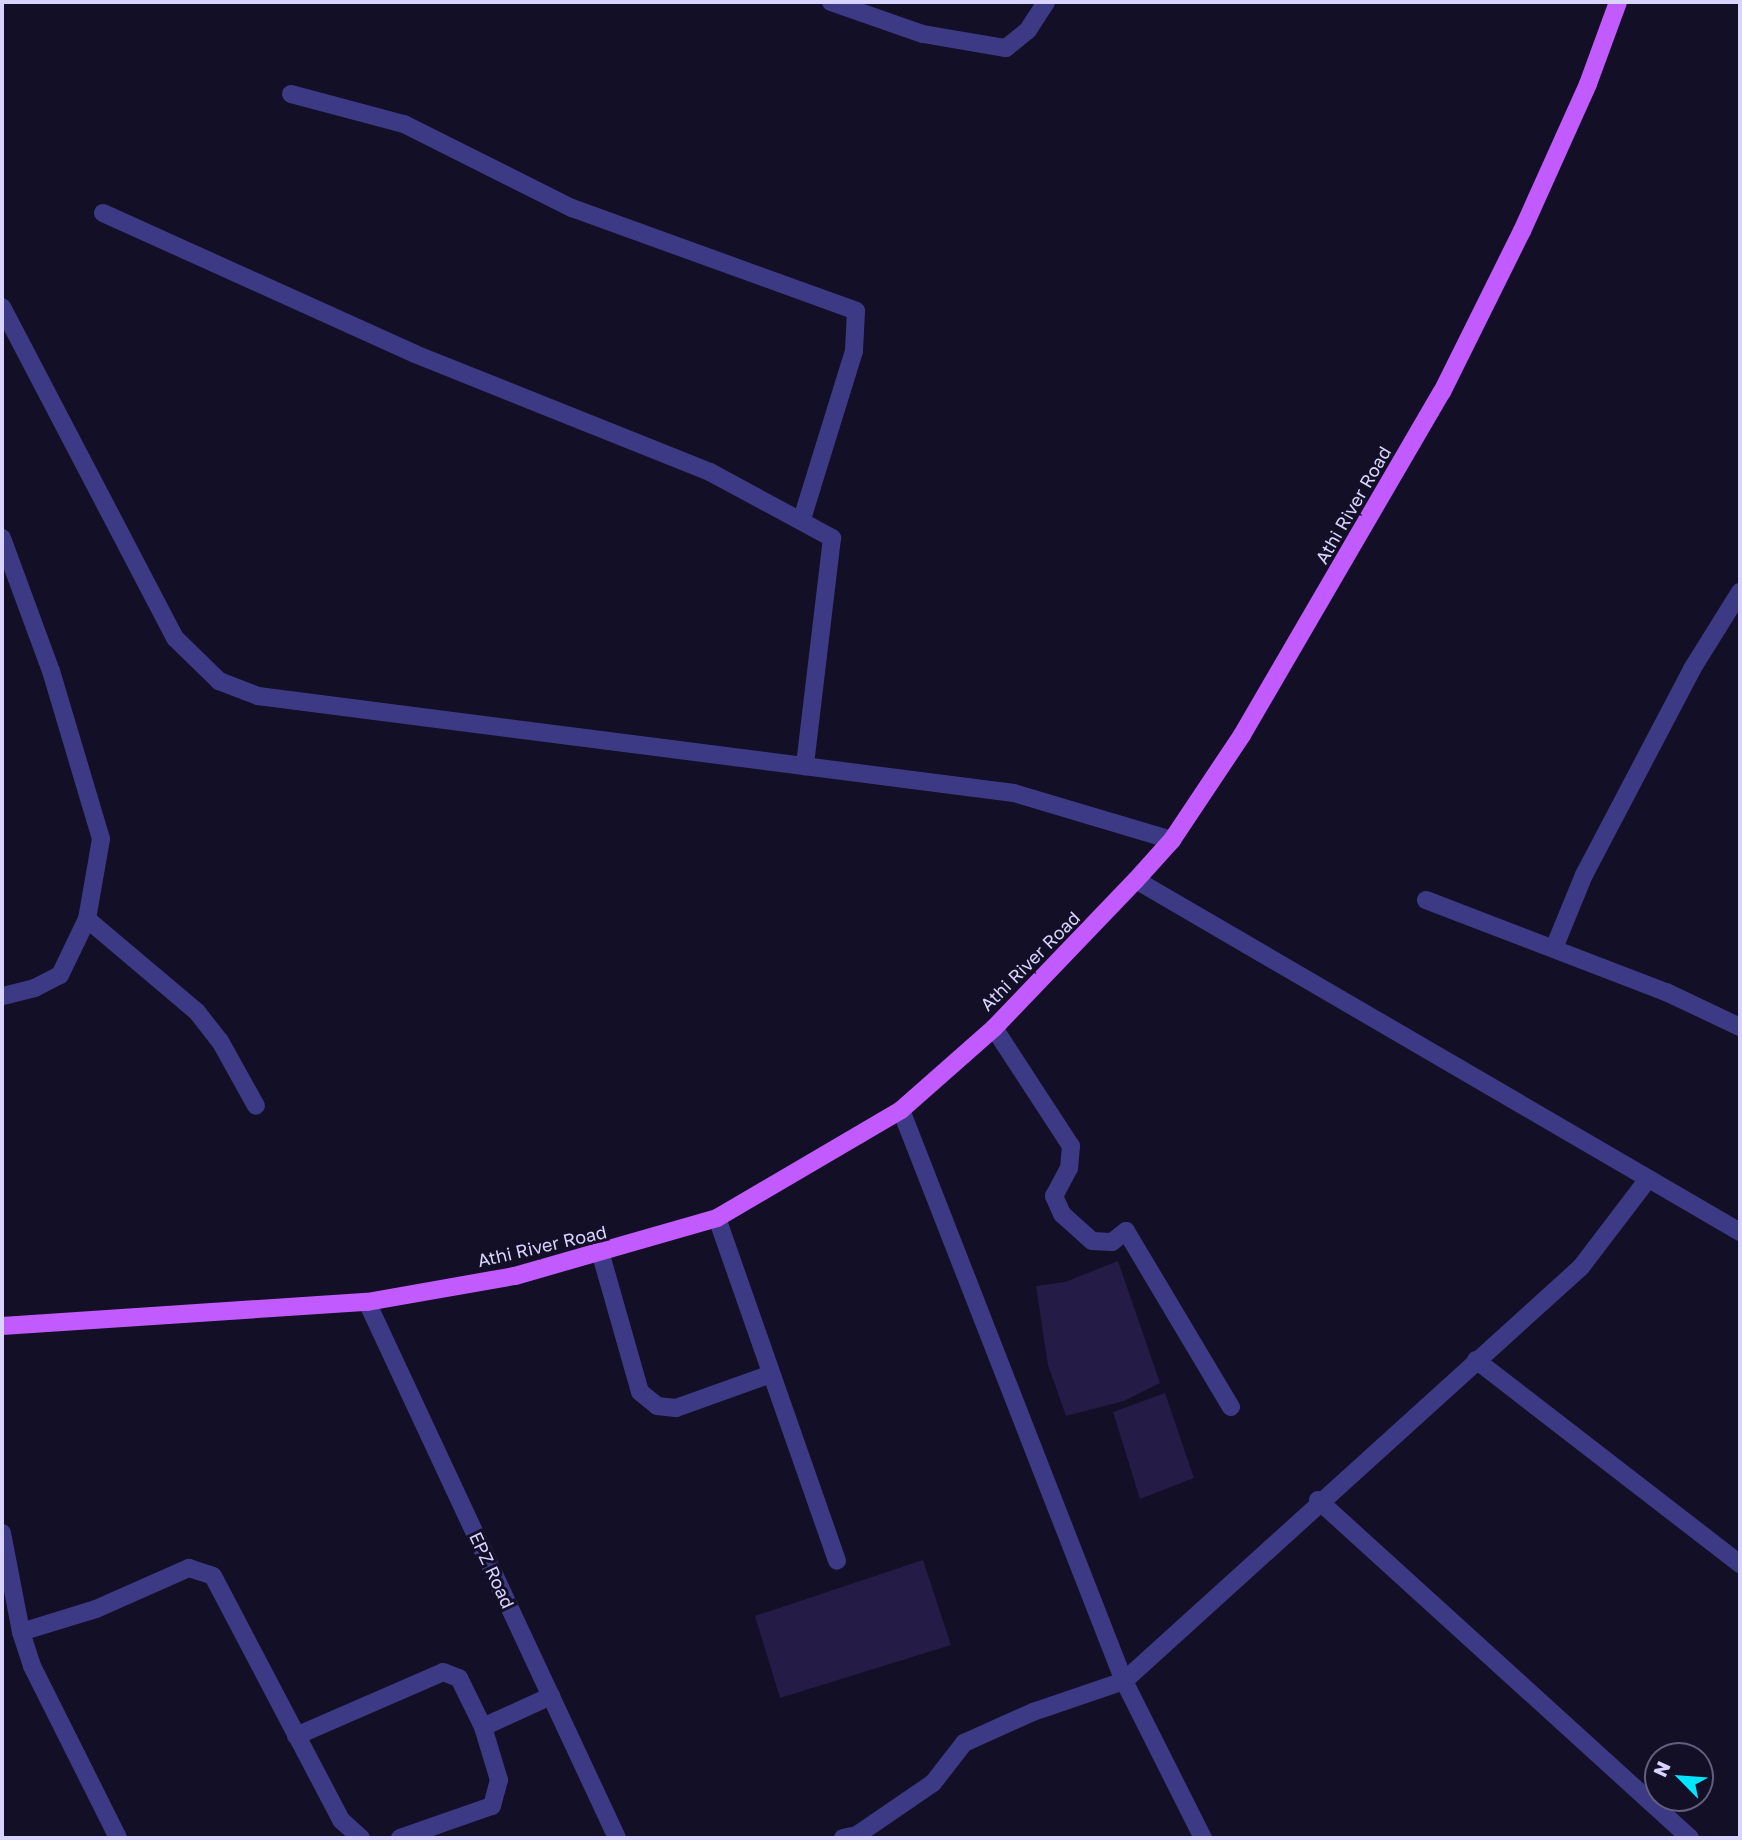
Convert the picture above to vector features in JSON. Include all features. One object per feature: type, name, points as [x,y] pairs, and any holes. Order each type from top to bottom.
[{"type":"main road","name":"Athi River Road","points":[[2,1326],[367,1302],[515,1276],[601,1255],[717,1218],[901,1110],[994,1028],[1136,880],[1172,839],[1242,735],[1442,392],[1522,232],[1588,84],[1618,2]]},
{"type":"street","points":[[831,2],[932,37],[1006,48],[1028,30],[1046,2]]},
{"type":"street","points":[[291,94],[404,124],[572,208],[856,311],[855,351],[802,519]]},
{"type":"street","points":[[103,214],[415,354],[710,472],[802,519],[832,538],[833,551],[805,766]]},
{"type":"street","points":[[2,307],[175,638],[219,681],[258,696],[1014,793],[1172,839]]},
{"type":"street","points":[[2,538],[51,671],[102,839],[88,919],[60,975],[35,988],[2,996]]},
{"type":"street","points":[[1554,948],[1584,875],[1692,669],[1740,592]]},
{"type":"street","points":[[1136,880],[1740,1231]]},
{"type":"street","points":[[1426,900],[1554,948],[1740,1027]]},
{"type":"street","points":[[88,919],[197,1012],[220,1041],[256,1107]]},
{"type":"street","points":[[994,1028],[1071,1146],[1069,1168],[1054,1196],[1062,1214],[1092,1241],[1112,1242],[1126,1231],[1231,1407]]},
{"type":"street","points":[[901,1110],[1124,1681],[1203,1838]]},
{"type":"street","points":[[843,1838],[856,1835],[933,1783],[964,1743],[1033,1712],[1124,1681],[1318,1500],[1581,1267],[1648,1179]]},
{"type":"street","points":[[717,1218],[837,1561]]},
{"type":"street","points":[[601,1255],[640,1392],[657,1406],[676,1408],[771,1374]]},
{"type":"street","name":"EPZ Road","points":[[367,1302],[617,1838]]},
{"type":"street","points":[[1476,1360],[1740,1564]]},
{"type":"street","points":[[1318,1500],[1690,1838]]},
{"type":"street","points":[[2,1533],[21,1632],[32,1666],[118,1838]]},
{"type":"street","points":[[21,1632],[96,1609],[189,1568],[201,1570],[213,1577],[341,1820],[360,1838]]},
{"type":"street","points":[[296,1736],[443,1672],[459,1678],[483,1727],[499,1780],[492,1806],[400,1838]]},
{"type":"street","points":[[483,1727],[551,1696]]},
{"type":"building","points":[[1118,1261],[1160,1383],[1124,1401],[1066,1416],[1048,1365],[1036,1286],[1065,1282]]},
{"type":"building","points":[[1165,1393],[1194,1478],[1140,1499],[1113,1412]]},
{"type":"building","points":[[923,1560],[951,1645],[780,1698],[755,1616]]}]
